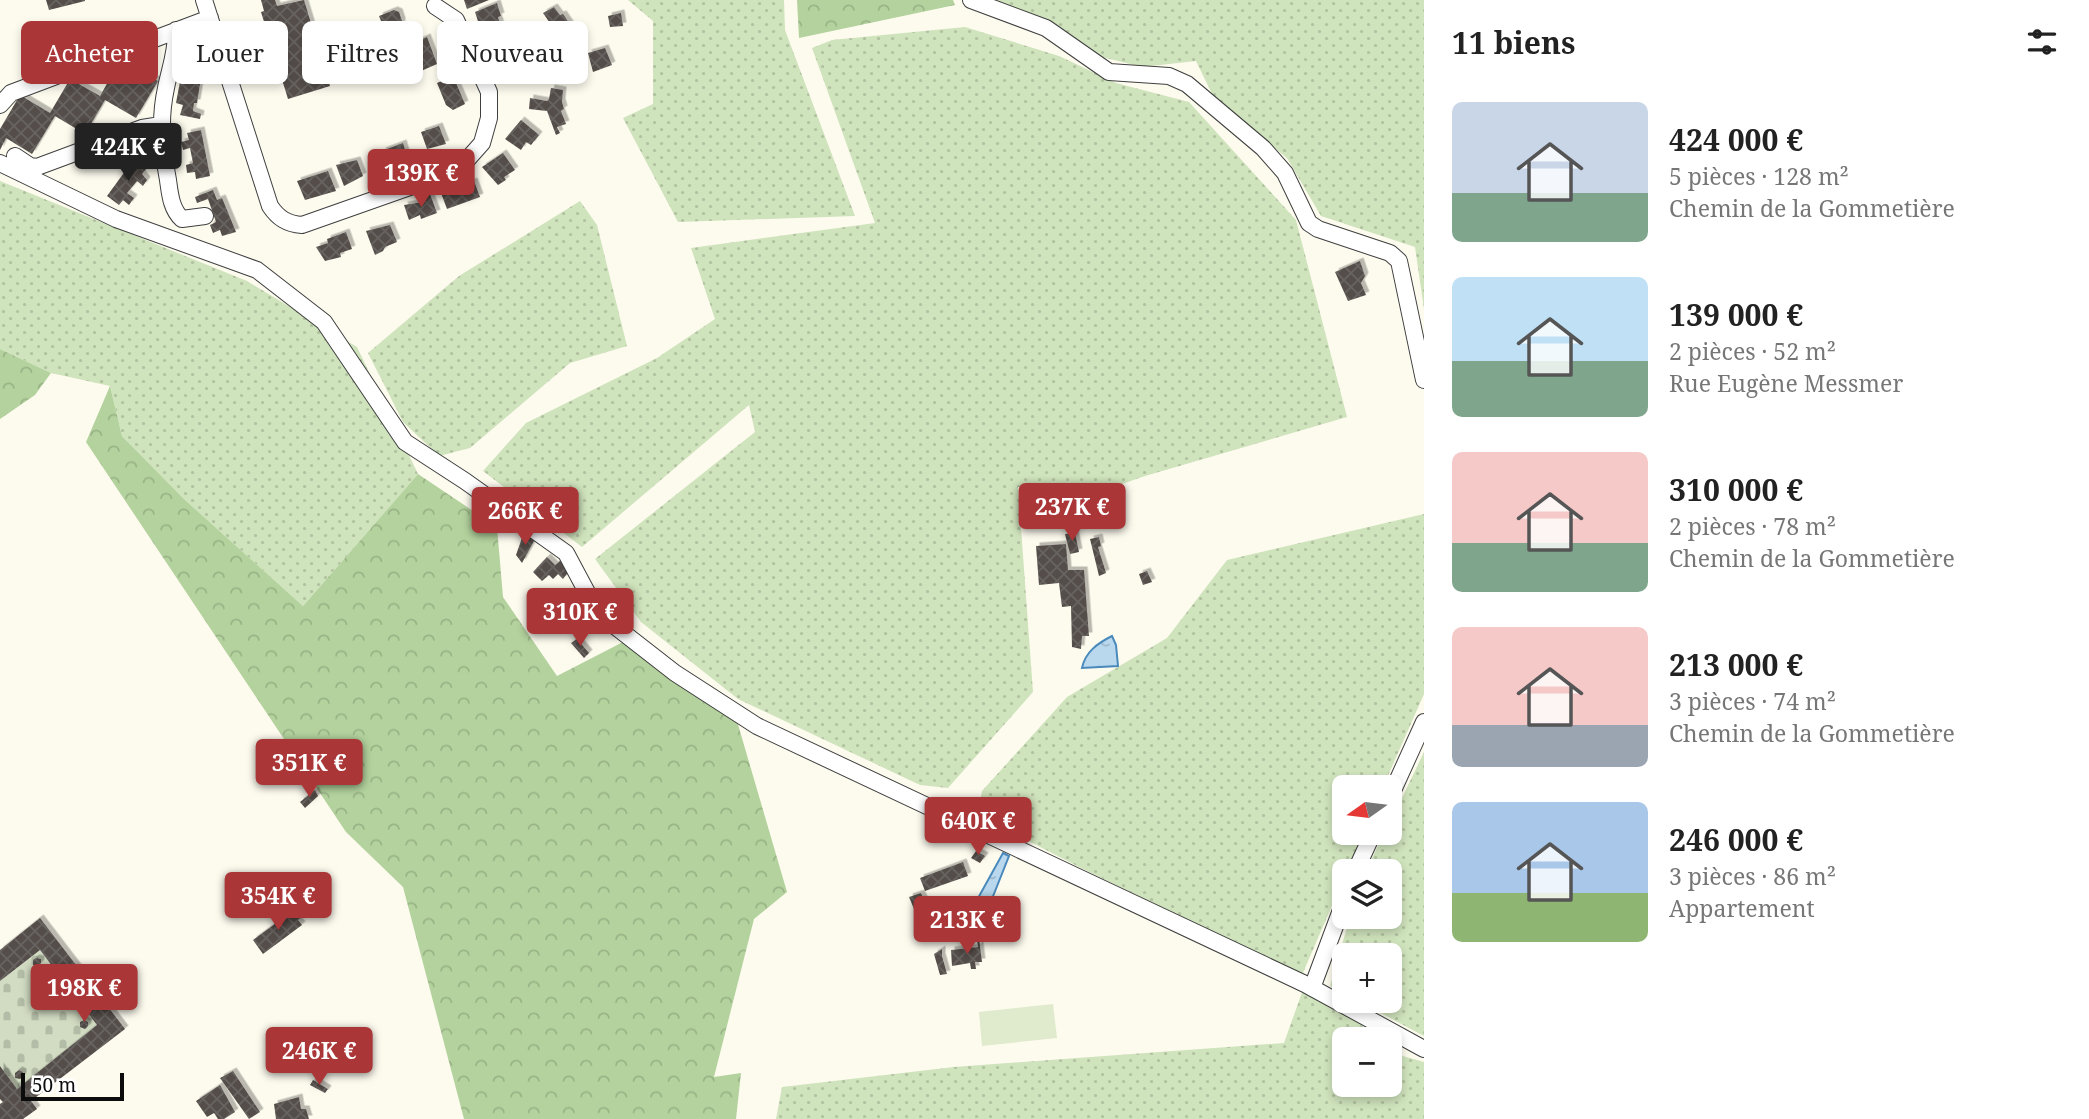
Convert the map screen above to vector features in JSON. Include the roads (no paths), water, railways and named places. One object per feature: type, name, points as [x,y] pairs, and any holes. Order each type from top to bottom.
[{"type":"street","points":[[204,0],[270,206],[280,218],[302,226],[458,170],[482,143],[489,118],[489,92],[456,20],[435,6]]},
{"type":"street","points":[[971,0],[1045,28],[1109,72],[1169,76],[1187,84],[1263,148],[1285,173],[1309,223],[1318,229],[1390,253],[1399,261],[1424,380]]},
{"type":"street","points":[[201,21],[209,18]]},
{"type":"street","points":[[0,105],[11,93],[172,32]]},
{"type":"street","points":[[172,67],[161,125],[173,208],[182,219],[205,216]]},
{"type":"street","points":[[15,156],[30,166],[37,167],[142,128],[161,125]]},
{"type":"street","points":[[0,163],[116,219],[257,271],[324,322],[405,442],[566,553],[598,613],[675,673],[757,726],[1312,988],[1424,1049]]},
{"type":"street","points":[[1400,775],[1424,722]]},
{"type":"street","points":[[1312,988],[1334,929]]},
{"type":"water","points":[[1112,636],[1116,645],[1118,666],[1082,668],[1093,649]]},
{"type":"water","points":[[1003,853],[1009,856],[982,924],[967,918]]}]
